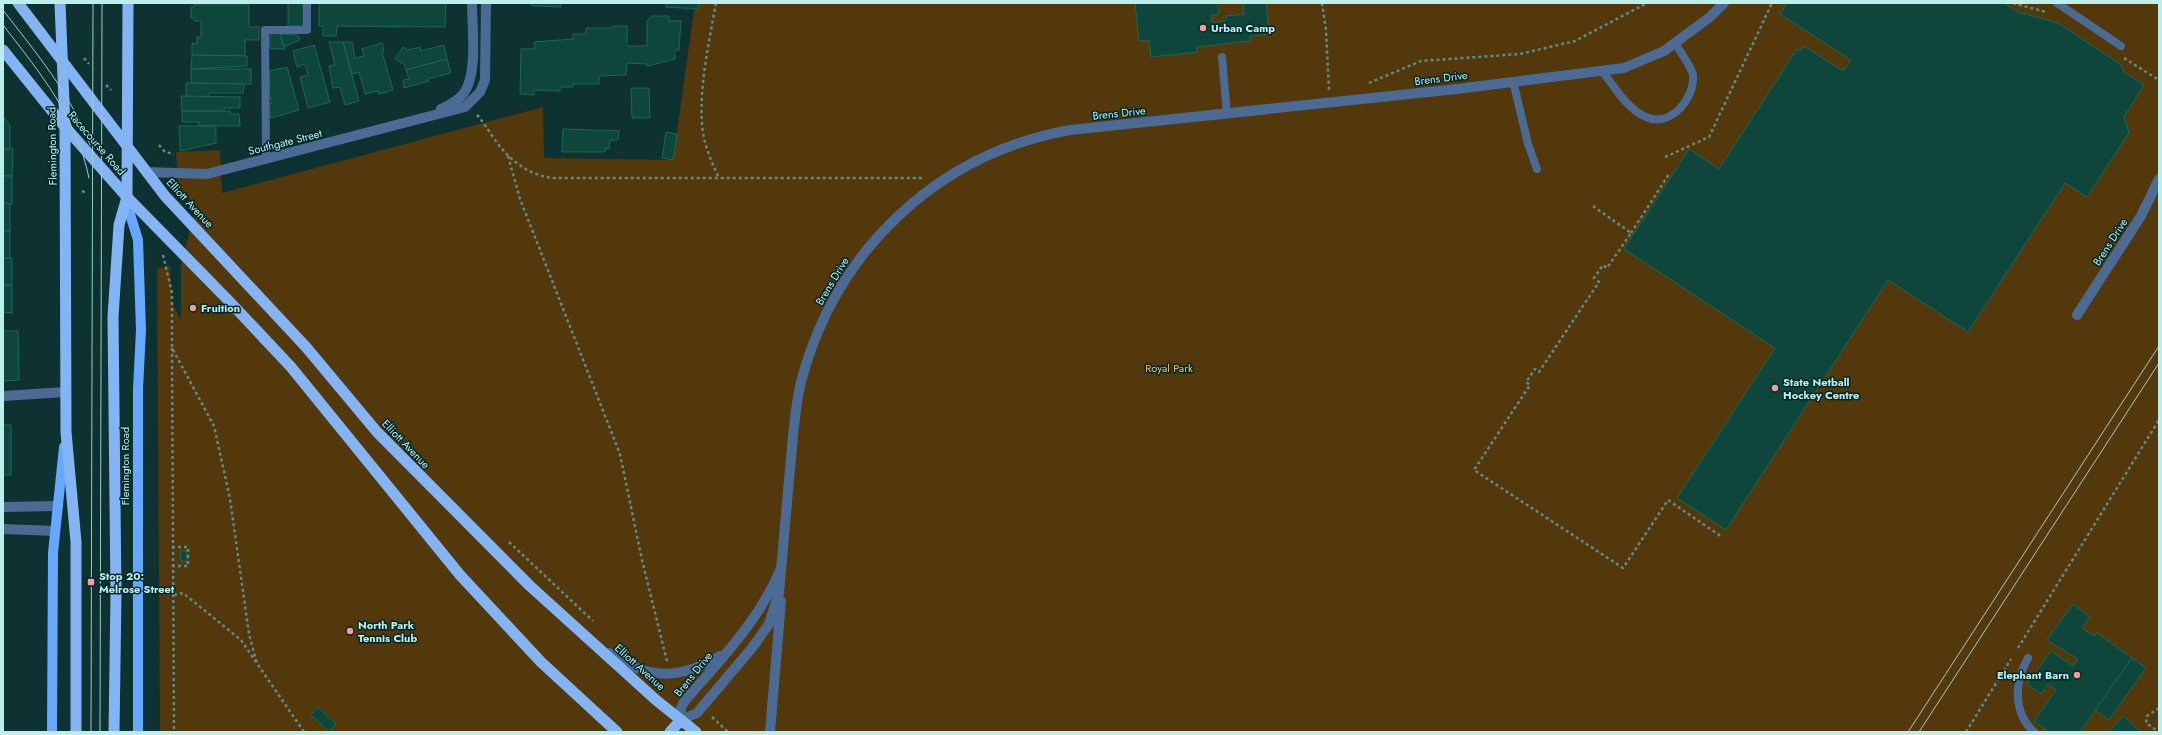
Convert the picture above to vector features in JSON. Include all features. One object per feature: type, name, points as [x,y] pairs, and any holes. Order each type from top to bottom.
[{"type":"highway","name":"Racecourse Road","points":[[18,3],[127,146]]},
{"type":"highway","name":"Flemington Road","points":[[60,3],[65,127],[66,432],[76,542],[76,732]]},
{"type":"highway","name":"Flemington Road","points":[[114,732],[116,594],[114,317],[119,225],[126,199],[128,3]]},
{"type":"highway","name":"Racecourse Road","points":[[3,50],[65,127],[126,199]]},
{"type":"highway","name":"Elliott Avenue","points":[[127,146],[165,196],[302,342],[377,432],[463,521],[530,586],[696,732]]},
{"type":"highway","points":[[126,199],[228,300],[286,362],[460,575],[542,662],[617,732]]},
{"type":"highway","points":[[670,732],[681,720]]},
{"type":"main road","name":"Flemington Road","points":[[126,199],[138,240],[141,330],[138,389],[138,732]]},
{"type":"main road","name":"Flemington Road","points":[[52,732],[52,571],[66,432]]},
{"type":"street","points":[[463,101],[469,84],[471,71],[472,3]]},
{"type":"street","points":[[463,101],[480,92],[485,80],[486,3]]},
{"type":"street","name":"Brens Drive","points":[[781,572],[757,616],[684,702],[681,708],[681,720],[697,713],[762,635],[776,608],[781,572],[795,414],[801,383],[812,348],[824,319],[844,281],[867,249],[893,221],[924,194],[947,178],[994,153],[1031,139],[1070,130],[1227,114],[1624,68],[1664,51],[1710,17],[1724,3]]},
{"type":"street","name":"Southgate Street","points":[[146,172],[202,175],[427,116],[457,110],[463,101]]},
{"type":"street","name":"Brens Drive","points":[[2077,315],[2141,216],[2159,179]]},
{"type":"street","points":[[3,396],[65,392]]},
{"type":"street","points":[[3,507],[58,506]]},
{"type":"street","points":[[3,529],[55,531]]},
{"type":"street","points":[[770,732],[780,615],[781,572]]},
{"type":"street","points":[[570,621],[619,659],[652,673],[665,674],[684,672],[706,664],[729,650]]},
{"type":"lane","points":[[266,159],[265,30],[308,30],[307,3]]},
{"type":"lane","points":[[2057,3],[2121,46]]},
{"type":"lane","points":[[1602,70],[1627,103],[1646,118],[1662,120],[1673,115],[1691,92],[1693,74],[1675,43]]},
{"type":"lane","points":[[1222,57],[1227,114]]},
{"type":"lane","points":[[1513,81],[1528,144],[1537,169]]},
{"type":"lane","points":[[2028,658],[2019,676],[2016,689],[2022,717],[2034,732]]},
{"type":"path","points":[[716,3],[706,64],[702,122],[706,147],[719,178]]},
{"type":"path","points":[[1322,3],[1326,30],[1329,90]]},
{"type":"path","points":[[1363,86],[1421,61],[1520,54],[1574,41],[1647,3]]},
{"type":"path","points":[[1665,157],[1709,137],[1772,3]]},
{"type":"path","points":[[84,58],[89,64]]},
{"type":"path","points":[[106,85],[111,90]]},
{"type":"path","points":[[1321,91],[1336,89]]},
{"type":"path","points":[[463,101],[482,119],[508,155],[528,172],[552,178],[909,179],[926,176]]},
{"type":"path","points":[[159,145],[165,152],[174,154]]},
{"type":"path","points":[[508,155],[520,199],[620,454],[642,560],[668,665],[663,664]]},
{"type":"path","points":[[1669,174],[1607,268],[1603,266],[1594,278],[1599,282],[1539,372],[1534,369],[1526,382],[1530,385],[1474,470],[1623,568],[1668,500],[1722,537]]},
{"type":"path","points":[[82,191],[87,193]]},
{"type":"path","points":[[1593,206],[1631,233]]},
{"type":"path","points":[[163,258],[172,293],[172,566],[174,595],[174,732]]},
{"type":"path","points":[[172,348],[214,426],[230,499],[249,634],[257,664]]},
{"type":"path","points":[[2016,651],[2159,420]]},
{"type":"path","points":[[505,538],[595,623]]},
{"type":"path","points":[[172,547],[188,547],[188,566],[172,566]]},
{"type":"path","points":[[174,595],[183,593],[241,640],[304,732]]},
{"type":"path","points":[[1966,732],[2012,658]]},
{"type":"path","points":[[2159,708],[2147,716],[2146,723],[2159,732]]},
{"type":"green space","name":"Royal Park","points":[[695,3],[2159,3],[2159,732],[160,732],[157,269],[170,265],[172,303],[181,320],[181,265],[196,206],[178,187],[176,152],[220,150],[222,193],[543,107],[544,158],[673,160]]},
{"type":"building","points":[[288,3],[303,3],[303,26],[288,26]]},
{"type":"building","points":[[319,3],[446,3],[445,27],[337,26],[336,36],[323,36],[323,26],[319,26]]},
{"type":"building","points":[[532,3],[561,3],[561,7],[532,6]]},
{"type":"building","points":[[666,3],[698,3],[698,9],[666,7]]},
{"type":"building","name":"Urban Camp","points":[[1135,3],[1217,3],[1219,14],[1211,15],[1212,23],[1226,21],[1226,16],[1244,14],[1243,3],[1266,3],[1269,34],[1250,36],[1250,41],[1197,47],[1197,52],[1151,57],[1149,40],[1139,41]]},
{"type":"building","points":[[1787,3],[2004,3],[2018,12],[2058,23],[2120,64],[2124,72],[2144,85],[2124,117],[2129,133],[2087,197],[2065,183],[1968,332],[1888,280],[1726,530],[1677,498],[1775,348],[1624,249],[1689,149],[1719,169],[1797,49],[1801,51],[1804,46],[1843,71],[1851,60],[1780,14]]},
{"type":"building","points":[[194,4],[249,4],[249,27],[259,27],[259,40],[245,40],[245,56],[192,55],[192,43],[197,44],[197,37],[201,37],[201,21],[194,21],[194,18],[191,18],[191,7],[194,7]]},
{"type":"building","points":[[652,16],[669,16],[669,21],[681,21],[679,50],[675,50],[675,59],[647,66],[647,64],[627,63],[626,75],[599,76],[599,84],[573,84],[573,87],[560,87],[560,91],[534,90],[534,95],[520,94],[521,49],[535,49],[534,42],[573,39],[573,34],[586,34],[586,28],[613,28],[613,26],[627,26],[627,46],[647,46],[647,21]]},
{"type":"building","points":[[274,33],[280,34],[285,49],[270,49],[269,36]]},
{"type":"building","points":[[280,34],[297,35],[300,40],[284,47]]},
{"type":"building","points":[[329,42],[343,42],[359,101],[345,105],[340,87],[333,88],[329,66],[335,65]]},
{"type":"building","points":[[343,42],[352,42],[355,58],[364,56],[362,49],[382,43],[384,51],[382,52],[393,90],[379,94],[378,91],[365,94],[359,72],[352,74]]},
{"type":"building","points":[[314,45],[330,102],[308,108],[300,77],[308,75],[305,64],[297,67],[293,51]]},
{"type":"building","points":[[444,45],[447,59],[406,70],[405,65],[395,59],[403,47],[408,50],[420,47],[421,51]]},
{"type":"building","points":[[192,55],[247,56],[247,66],[191,69]]},
{"type":"building","points":[[447,59],[451,73],[428,79],[429,81],[404,88],[403,80],[409,79],[406,70]]},
{"type":"building","points":[[287,67],[299,110],[271,118],[268,104],[272,103],[268,89],[270,89],[269,71]]},
{"type":"building","points":[[191,69],[251,69],[251,84],[191,83]]},
{"type":"building","points":[[186,83],[244,84],[243,93],[209,93],[209,97],[186,97]]},
{"type":"building","points":[[631,88],[649,88],[650,118],[632,118]]},
{"type":"building","points":[[181,96],[240,97],[240,108],[224,108],[224,111],[182,111]]},
{"type":"building","points":[[182,111],[230,111],[230,114],[239,114],[240,126],[199,126],[199,122],[182,122]]},
{"type":"building","points":[[3,116],[10,126],[10,149],[3,149]]},
{"type":"building","points":[[179,126],[216,126],[216,143],[180,151]]},
{"type":"building","points":[[563,129],[619,131],[618,140],[610,140],[609,149],[605,148],[605,152],[562,152]]},
{"type":"building","points":[[666,132],[677,134],[673,160],[662,158]]},
{"type":"building","points":[[3,149],[13,149],[12,176],[3,176]]},
{"type":"building","points":[[3,176],[12,176],[12,204],[3,203]]},
{"type":"building","points":[[3,203],[10,204],[10,231],[3,231]]},
{"type":"building","points":[[3,231],[10,231],[10,258],[3,258]]},
{"type":"building","points":[[3,258],[12,258],[12,285],[3,285]]},
{"type":"building","points":[[3,285],[12,285],[12,313],[3,312]]},
{"type":"building","points":[[3,331],[18,331],[19,380],[3,381]]},
{"type":"building","points":[[3,425],[11,425],[11,475],[3,475]]},
{"type":"building","points":[[180,551],[186,551],[187,561],[181,561]]},
{"type":"building","name":"Elephant Barn","points":[[2073,604],[2090,617],[2082,628],[2094,636],[2097,633],[2132,658],[2080,732],[2049,732],[2034,721],[2056,690],[2048,684],[2041,694],[2027,684],[2051,651],[2073,666],[2078,659],[2047,640]]},
{"type":"building","points":[[2132,658],[2146,668],[2109,720],[2095,710]]},
{"type":"building","points":[[318,707],[336,724],[329,732],[311,715]]},
{"type":"building","points":[[2123,716],[2141,732],[2109,732]]},
{"type":"tram line","points":[[91,732],[93,3]]},
{"type":"tram line","points":[[100,732],[102,3]]},
{"type":"tram line","points":[[3,10],[52,74],[63,91],[73,108],[90,145]]},
{"type":"tram line","points":[[3,25],[31,61],[66,115],[83,156],[89,178]]},
{"type":"tram line","points":[[1908,732],[2159,346]]},
{"type":"tram line","points":[[1919,732],[2159,363]]},
{"type":"place","name":"Urban Camp","points":[[1203,28]]},
{"type":"place","name":"Fruition","points":[[193,308]]},
{"type":"place","name":"State Netball Hockey Centre","points":[[1775,388]]},
{"type":"place","name":"Stop 20: Melrose Street","points":[[91,582]]},
{"type":"place","name":"North Park Tennis Club","points":[[350,631]]},
{"type":"place","name":"Elephant Barn","points":[[2077,675]]}]
